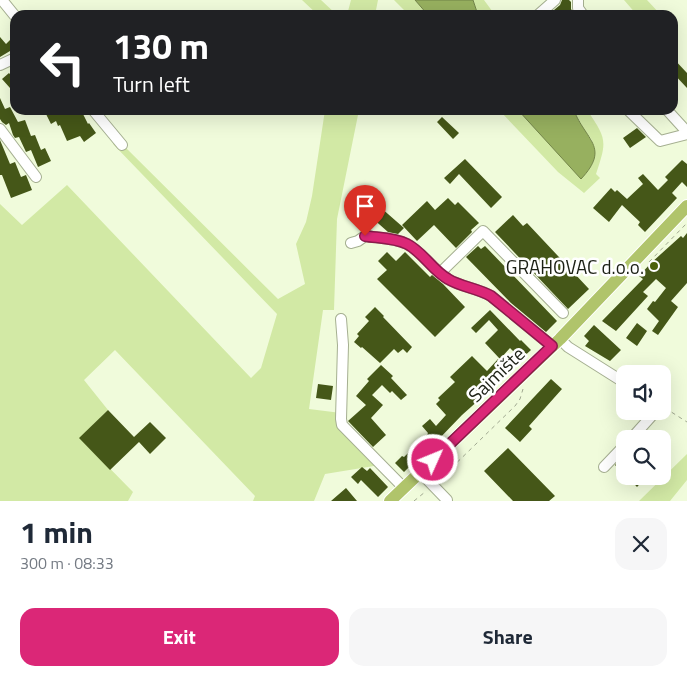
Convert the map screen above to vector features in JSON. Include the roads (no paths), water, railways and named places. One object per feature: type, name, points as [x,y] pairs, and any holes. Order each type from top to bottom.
[{"type":"main road","name":"Sajmište","points":[[390,501],[556,342],[687,206]]},
{"type":"street","points":[[2,0],[10,10]]},
{"type":"street","points":[[544,10],[555,0]]},
{"type":"street","points":[[97,115],[122,145]]},
{"type":"street","points":[[633,115],[660,141],[687,133],[671,115]]},
{"type":"street","points":[[0,129],[36,177]]},
{"type":"street","points":[[440,273],[483,231],[563,313]]},
{"type":"street","points":[[352,243],[365,236],[405,243],[414,248],[440,273],[457,284],[491,296],[556,342],[568,346],[616,377]]},
{"type":"street","points":[[341,319],[343,345],[342,424],[404,488]]},
{"type":"street","points":[[639,430],[648,420]]},
{"type":"street","points":[[604,467],[616,454]]},
{"type":"street","points":[[420,472],[447,500]]},
{"type":"place","name":"GRAHOVAC d.o.o.","points":[[654,266]]}]
